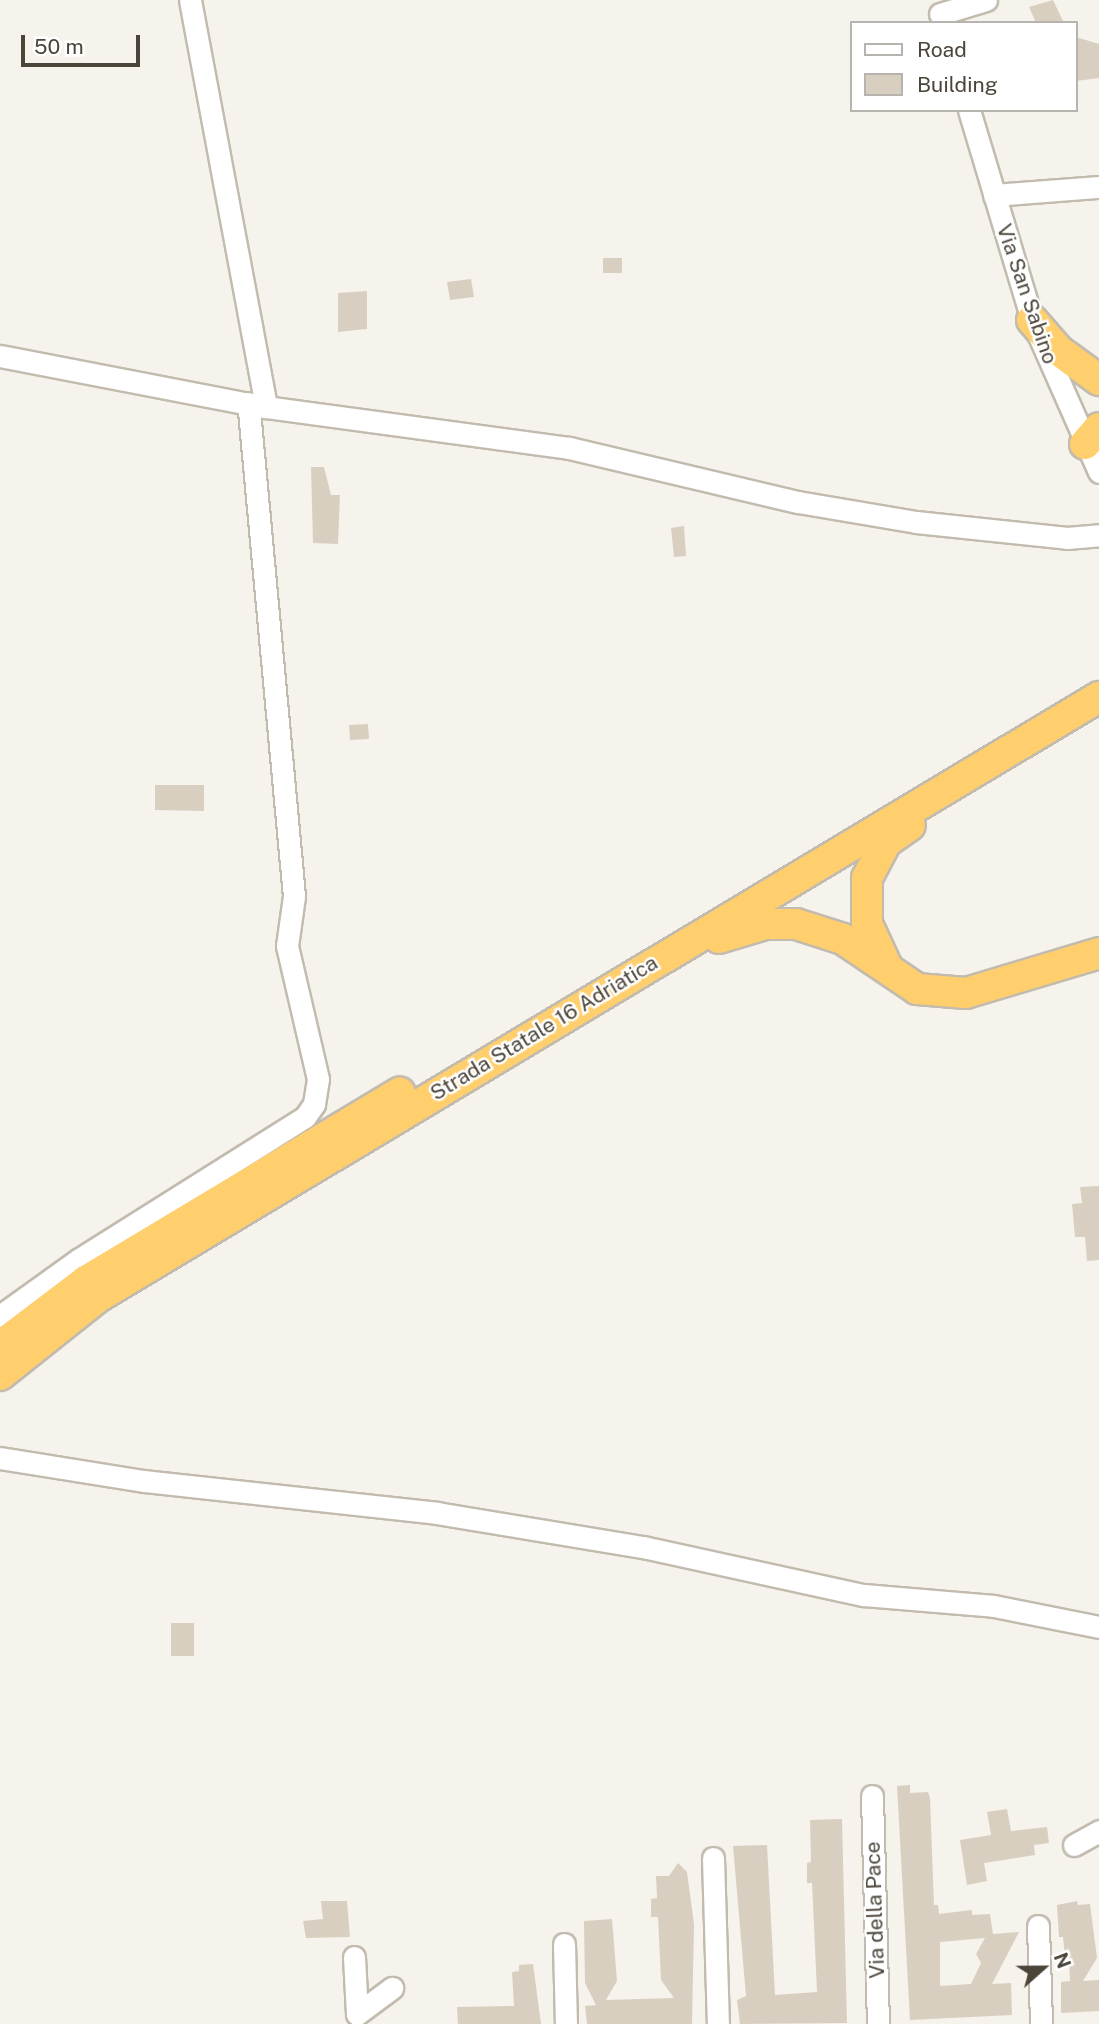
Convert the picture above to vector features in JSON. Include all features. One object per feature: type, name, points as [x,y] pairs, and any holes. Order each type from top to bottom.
[{"type":"highway","points":[[1032,320],[1058,350],[1099,380]]},
{"type":"highway","name":"Strada Statale 16 Adriatica","points":[[0,1346],[86,1280],[238,1187],[1099,678]]},
{"type":"highway","name":"Strada Statale 16 Adriatica","points":[[0,1375],[98,1297],[244,1212],[470,1071],[1099,697]]},
{"type":"highway","points":[[887,967],[867,925],[864,902],[867,878],[887,842],[1086,720],[1099,706]]},
{"type":"highway","points":[[470,1071],[527,1052],[743,928],[796,924],[820,929],[887,967],[917,989],[966,993],[1099,953]]},
{"type":"street","points":[[0,1316],[78,1260],[305,1117],[314,1104],[318,1079],[287,946],[294,896],[257,405],[190,0]]},
{"type":"street","points":[[940,12],[986,0]]},
{"type":"street","name":"Via San Sabino","points":[[970,112],[1032,320],[1094,439],[1099,472]]},
{"type":"street","points":[[995,195],[1099,187]]},
{"type":"street","points":[[0,356],[257,405],[569,448],[799,502],[916,522],[1067,538],[1099,535]]},
{"type":"street","points":[[0,1458],[144,1481],[437,1513],[643,1547],[864,1595],[993,1606],[1099,1627]]},
{"type":"street","name":"Via della Pace","points":[[872,1796],[878,2024]]},
{"type":"street","points":[[1074,1845],[1099,1831]]},
{"type":"street","points":[[713,1858],[718,2024]]},
{"type":"street","points":[[1038,1926],[1041,2024]]},
{"type":"street","points":[[564,1944],[566,2024]]},
{"type":"street","points":[[354,1957],[357,2021]]},
{"type":"street","points":[[357,2021],[392,1988]]},
{"type":"building","points":[[1053,0],[1063,21],[1035,21],[1029,7]]},
{"type":"building","points":[[1078,38],[1099,44],[1099,78],[1078,81]]},
{"type":"building","points":[[603,258],[622,258],[622,273],[603,273]]},
{"type":"building","points":[[471,279],[474,297],[450,300],[447,282]]},
{"type":"building","points":[[367,291],[367,329],[338,332],[338,293]]},
{"type":"building","points":[[311,467],[324,467],[331,495],[340,495],[338,544],[313,543]]},
{"type":"building","points":[[684,526],[686,556],[674,557],[671,528]]},
{"type":"building","points":[[368,724],[369,739],[350,740],[349,725]]},
{"type":"building","points":[[155,785],[204,785],[204,811],[155,810]]},
{"type":"building","points":[[1099,1186],[1099,1260],[1087,1261],[1085,1237],[1075,1237],[1072,1204],[1082,1203],[1080,1187]]},
{"type":"building","points":[[171,1623],[194,1623],[194,1656],[171,1656]]},
{"type":"building","points":[[910,1785],[910,1793],[928,1792],[930,1798],[934,1905],[938,1905],[939,1914],[972,1910],[972,1915],[990,1914],[993,1934],[1019,1932],[992,1984],[1011,1983],[1012,2015],[910,2020],[897,1786]],"holes":[[[985,1938],[976,1954],[981,1963],[971,1984],[940,1986],[940,1942]]]},
{"type":"building","points":[[1007,1809],[1011,1831],[1047,1827],[1049,1843],[1034,1845],[1035,1855],[984,1863],[987,1881],[967,1885],[960,1840],[991,1835],[987,1812]]},
{"type":"building","points":[[842,1819],[847,2023],[740,2024],[737,2000],[746,1996],[733,1846],[767,1845],[775,1995],[817,1992],[812,1883],[807,1883],[807,1863],[811,1862],[810,1820]]},
{"type":"building","points":[[678,1863],[687,1872],[694,1924],[692,2024],[587,2024],[585,2006],[596,2005],[585,1983],[584,1921],[612,1919],[617,1981],[606,2000],[674,1998],[661,1980],[658,1917],[651,1917],[651,1899],[657,1898],[656,1876],[669,1876]]},
{"type":"building","points":[[321,1901],[347,1901],[350,1937],[306,1938],[303,1921],[323,1919]]},
{"type":"building","points":[[1077,1901],[1078,1905],[1090,1904],[1097,1958],[1083,1981],[1099,1980],[1099,2011],[1061,2013],[1061,1982],[1070,1981],[1069,1956],[1065,1956],[1063,1937],[1059,1937],[1057,1905]]},
{"type":"building","points":[[533,1964],[541,2024],[458,2024],[457,2007],[514,2006],[512,1972],[519,1971],[519,1965]]}]
